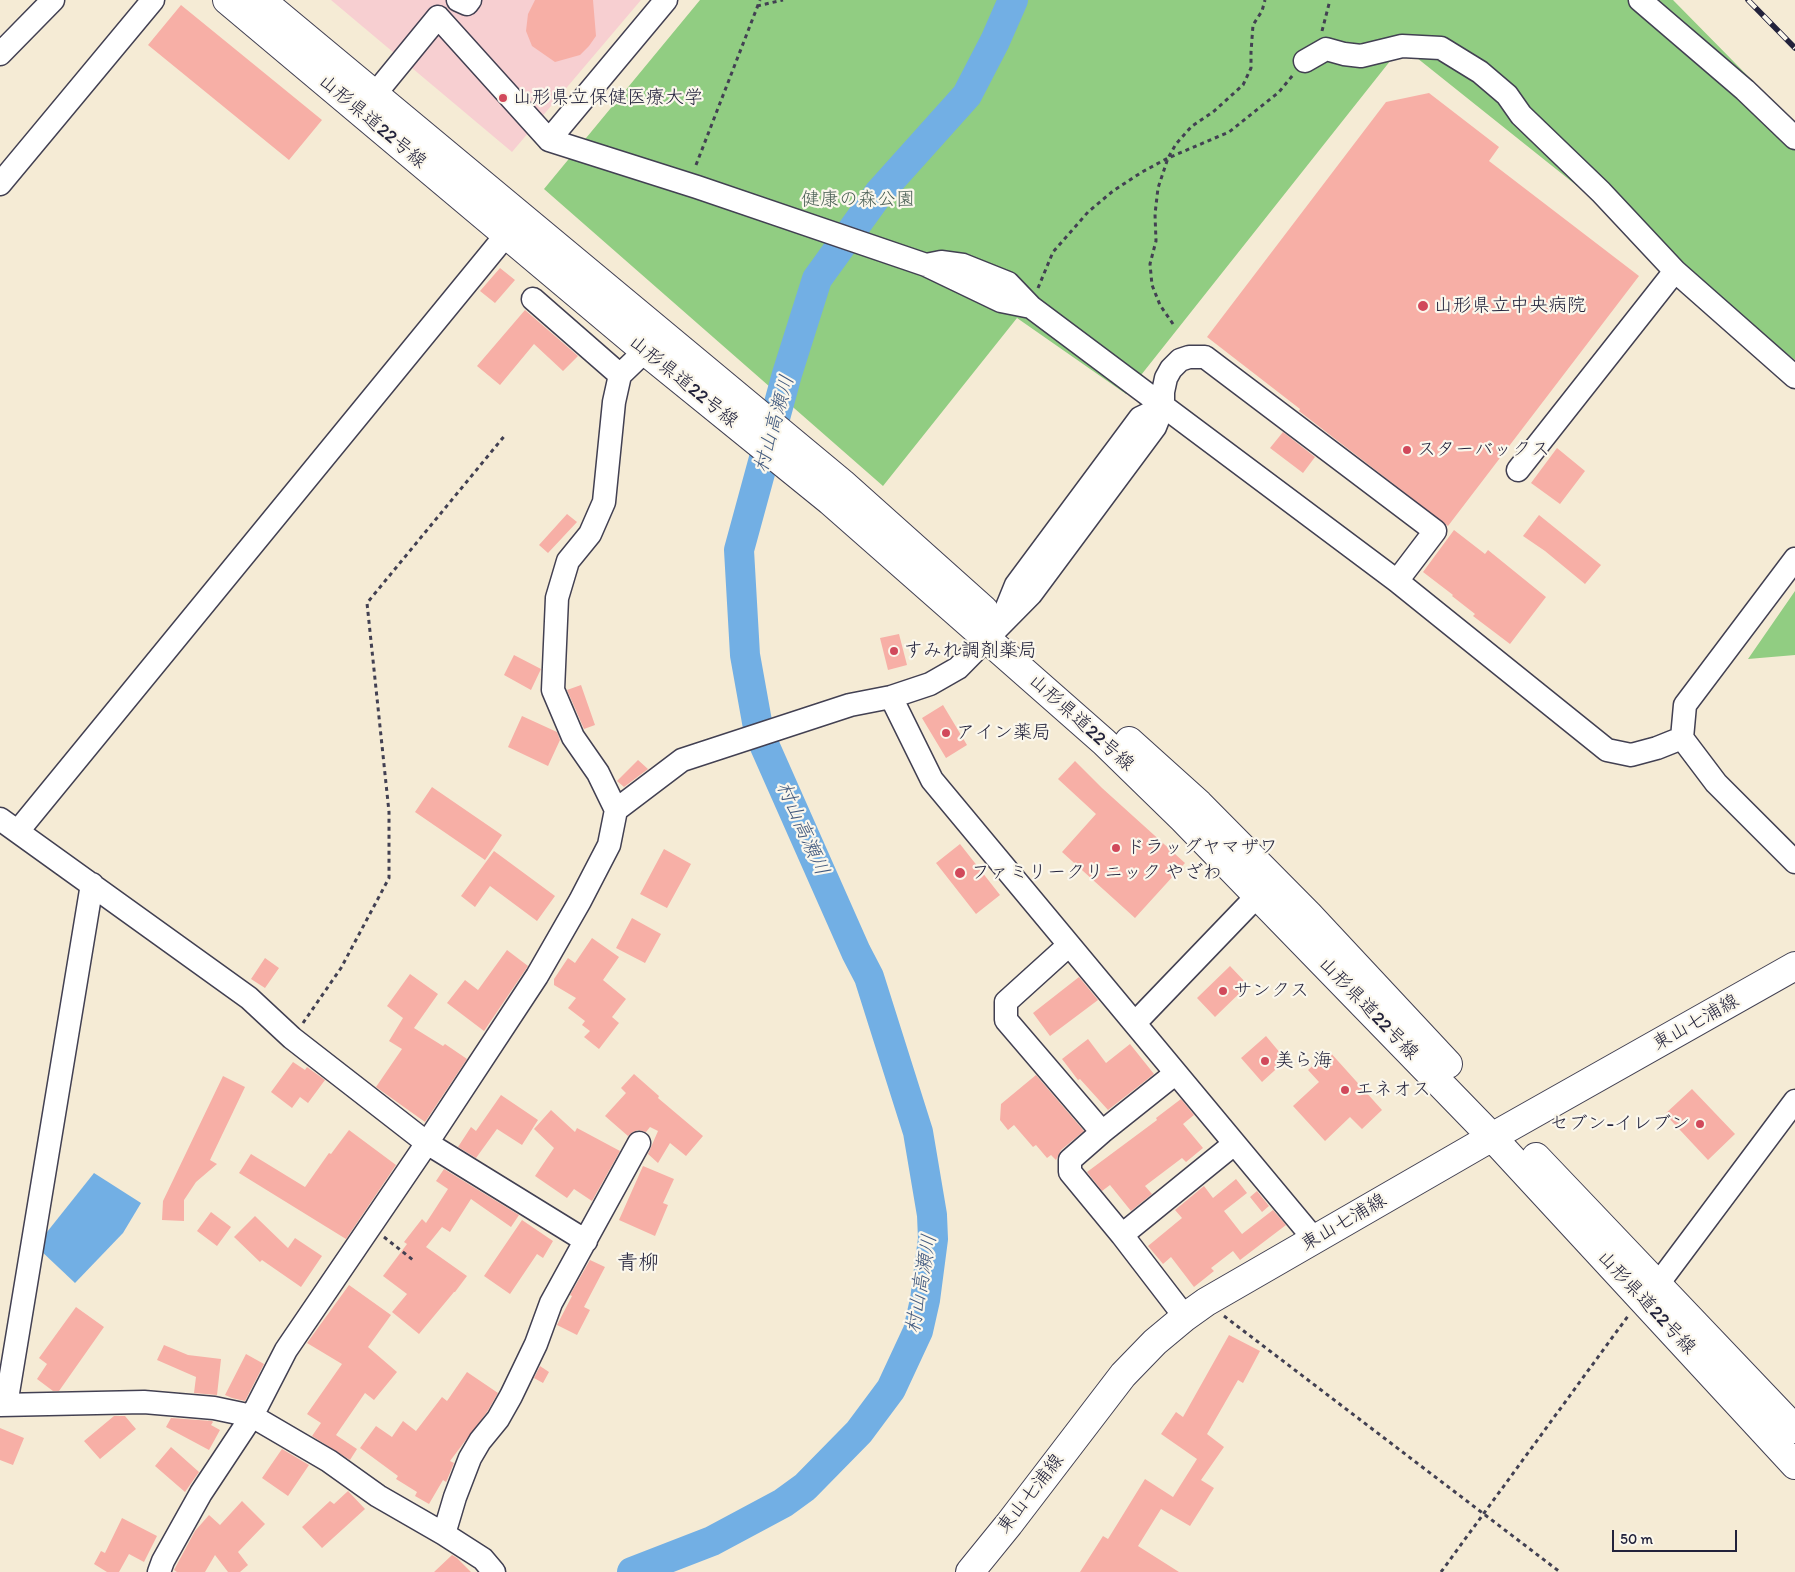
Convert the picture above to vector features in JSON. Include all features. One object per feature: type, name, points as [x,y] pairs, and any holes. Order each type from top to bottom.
[{"type":"main road","name":"山形県道22号線","points":[[227,0],[644,351],[674,375],[836,492]]},
{"type":"main road","name":"山形県道22号線","points":[[260,0],[710,373],[836,492],[994,632],[1199,804],[1308,914],[1500,1133]]},
{"type":"main road","name":"山形県道22号線","points":[[994,632],[1500,1133],[1650,1291],[1795,1430]]},
{"type":"main road","name":"東山七浦線","points":[[970,1572],[1010,1524],[1123,1375],[1155,1342],[1196,1309],[1500,1133],[1795,966]]},
{"type":"main road","name":"山形県道22号線","points":[[1650,1291],[1795,1465]]},
{"type":"street","points":[[0,54],[53,0]]},
{"type":"street","points":[[0,184],[154,0]]},
{"type":"street","points":[[458,0],[467,4],[470,0]]},
{"type":"street","points":[[549,140],[666,0]]},
{"type":"street","points":[[1640,0],[1745,90],[1795,138]]},
{"type":"street","points":[[375,94],[439,8],[549,140],[697,187],[926,265],[1001,301],[1031,307],[1397,581],[1606,750],[1631,755],[1657,748],[1682,738]]},
{"type":"street","points":[[1305,61],[1326,49],[1360,56],[1402,46],[1441,48],[1480,72],[1507,95],[1522,115],[1601,192],[1675,270],[1795,377]]},
{"type":"street","points":[[506,235],[9,825],[248,998],[292,1038],[427,1143],[586,1241]]},
{"type":"street","points":[[1518,470],[1675,270]]},
{"type":"street","points":[[533,299],[620,375]]},
{"type":"street","points":[[159,1572],[162,1561],[201,1493],[252,1416],[286,1350],[427,1143],[536,976],[580,901],[609,845],[616,810],[598,773],[572,737],[553,690],[557,598],[568,560],[590,534],[604,502],[614,402],[620,375],[644,351]]},
{"type":"street","points":[[1163,407],[1166,378],[1171,369],[1180,360],[1189,357],[1205,357],[1435,531],[1397,581]]},
{"type":"street","points":[[616,810],[682,760],[850,705],[891,697],[930,684],[958,668],[994,632],[1016,585],[1140,418],[1163,407]]},
{"type":"street","points":[[1795,559],[1685,706],[1682,738],[1716,783],[1795,862]]},
{"type":"street","points":[[891,697],[932,780],[1315,1240]]},
{"type":"street","points":[[92,884],[3,1405],[144,1402],[214,1408],[252,1416],[329,1461],[378,1496],[483,1559],[494,1572]]},
{"type":"street","points":[[1135,1023],[1258,895]]},
{"type":"street","points":[[1069,945],[1006,1002],[1006,1020],[1102,1132]]},
{"type":"street","points":[[1176,1073],[1070,1160],[1070,1172],[1122,1236],[1196,1309]]},
{"type":"street","points":[[1650,1291],[1795,1101]]},
{"type":"street","points":[[444,1534],[455,1497],[470,1458],[480,1441],[498,1419],[511,1396],[536,1344],[551,1303],[639,1143]]},
{"type":"street","points":[[1122,1236],[1234,1144]]},
{"type":"path","points":[[696,165],[760,0]]},
{"type":"path","points":[[757,6],[783,0]]},
{"type":"path","points":[[1173,324],[1160,305],[1152,285],[1150,264],[1156,241],[1155,214],[1158,188],[1168,158],[1176,144],[1192,126],[1213,112],[1244,85],[1251,68],[1253,25],[1262,12],[1265,0]]},
{"type":"path","points":[[1031,307],[1053,252],[1088,212],[1113,191],[1142,172],[1168,158],[1229,132],[1279,92],[1305,61],[1320,38],[1330,0]]},
{"type":"path","points":[[292,1038],[341,968],[389,878],[389,812],[366,603],[506,434]]},
{"type":"path","points":[[371,1226],[413,1260]]},
{"type":"path","points":[[1441,1572],[1650,1291]]},
{"type":"path","points":[[1196,1309],[1484,1515],[1560,1572]]},
{"type":"shaded area","name":"山形県立保健医療大学","points":[[331,0],[641,0],[512,152]]},
{"type":"green space","name":"健康の森公園","points":[[700,0],[1673,0],[1795,124],[1795,360],[1402,46],[1126,394],[1017,318],[883,486],[544,189]]},
{"type":"green space","points":[[1795,591],[1795,655],[1748,659]]},
{"type":"water","points":[[94,1173],[141,1203],[123,1233],[75,1283],[39,1249],[43,1237]]},
{"type":"building","points":[[535,0],[593,0],[596,36],[580,55],[555,62],[532,46],[526,31],[528,14]]},
{"type":"building","points":[[181,5],[322,120],[289,160],[148,45]]},
{"type":"building","name":"山形県立中央病院","points":[[1429,93],[1499,147],[1489,161],[1639,276],[1448,526],[1207,337],[1386,102]]},
{"type":"building","points":[[500,268],[515,280],[495,303],[480,291]]},
{"type":"building","points":[[525,310],[578,356],[563,371],[534,344],[500,385],[477,366]]},
{"type":"building","points":[[1283,432],[1315,457],[1303,473],[1270,448]]},
{"type":"building","points":[[1557,448],[1585,471],[1560,504],[1531,483]]},
{"type":"building","points":[[567,514],[577,522],[548,553],[539,545]]},
{"type":"building","points":[[1539,515],[1601,565],[1585,584],[1545,551],[1523,536]]},
{"type":"building","points":[[1454,530],[1485,554],[1488,550],[1546,597],[1510,644],[1473,616],[1475,614],[1423,572]]},
{"type":"building","points":[[899,634],[907,665],[888,670],[880,638]]},
{"type":"building","points":[[514,655],[541,669],[531,690],[504,675]]},
{"type":"building","points":[[581,685],[595,725],[584,729],[567,690]]},
{"type":"building","points":[[943,705],[967,745],[946,758],[922,718]]},
{"type":"building","points":[[522,716],[557,732],[560,740],[548,766],[508,747]]},
{"type":"building","points":[[638,760],[648,769],[624,787],[617,781]]},
{"type":"building","points":[[1075,761],[1185,863],[1135,918],[1062,852],[1096,814],[1058,779]]},
{"type":"building","points":[[432,787],[502,835],[485,860],[415,812]]},
{"type":"building","points":[[960,844],[1000,895],[976,914],[936,863]]},
{"type":"building","points":[[664,849],[691,864],[667,908],[640,894]]},
{"type":"building","points":[[494,851],[555,896],[537,921],[490,886],[475,907],[461,896]]},
{"type":"building","points":[[632,918],[661,934],[645,963],[616,948]]},
{"type":"building","points":[[592,938],[619,957],[603,980],[626,999],[612,1017],[619,1023],[599,1049],[584,1037],[590,1031],[582,1025],[585,1021],[568,1008],[576,998],[554,985],[554,979],[568,958],[575,963]]},
{"type":"building","points":[[507,950],[528,966],[484,1031],[447,1003],[465,980],[478,990]]},
{"type":"building","points":[[265,958],[279,968],[265,988],[251,979]]},
{"type":"building","name":"サンクス","points":[[1230,966],[1248,985],[1215,1017],[1197,998]]},
{"type":"building","points":[[410,974],[438,994],[414,1028],[443,1046],[445,1044],[467,1059],[425,1122],[376,1087],[402,1049],[389,1041],[403,1018],[387,1006]]},
{"type":"building","points":[[1079,977],[1098,1000],[1050,1036],[1033,1013]]},
{"type":"building","points":[[1266,1036],[1286,1060],[1262,1082],[1241,1058]]},
{"type":"building","points":[[1088,1039],[1106,1063],[1130,1044],[1154,1074],[1108,1110],[1080,1079],[1078,1080],[1062,1059]]},
{"type":"building","points":[[1329,1051],[1382,1110],[1362,1129],[1350,1117],[1325,1141],[1293,1106],[1319,1082],[1308,1070]]},
{"type":"building","points":[[293,1062],[305,1070],[307,1067],[325,1080],[308,1103],[300,1097],[292,1108],[271,1092]]},
{"type":"building","points":[[634,1074],[659,1096],[658,1098],[703,1136],[686,1156],[670,1143],[658,1163],[648,1154],[658,1131],[650,1127],[646,1132],[638,1130],[628,1136],[605,1116],[626,1093],[621,1088]]},
{"type":"building","points":[[1036,1075],[1084,1131],[1061,1150],[1056,1160],[1051,1155],[1047,1158],[1036,1145],[1033,1147],[1014,1125],[1008,1130],[1000,1120],[1001,1104]]},
{"type":"building","points":[[223,1076],[245,1087],[210,1160],[217,1164],[196,1182],[184,1200],[184,1221],[162,1220],[163,1201]]},
{"type":"building","name":"セブン-イレブン","points":[[1692,1089],[1735,1134],[1708,1160],[1665,1114]]},
{"type":"building","points":[[501,1095],[538,1120],[522,1145],[497,1129],[476,1158],[458,1147],[471,1127],[476,1131]]},
{"type":"building","points":[[1181,1099],[1194,1115],[1183,1124],[1203,1148],[1186,1162],[1182,1158],[1145,1186],[1152,1194],[1131,1211],[1110,1185],[1102,1191],[1087,1172],[1157,1120],[1156,1118]]},
{"type":"building","points":[[551,1110],[575,1132],[577,1128],[620,1151],[592,1201],[574,1189],[567,1198],[535,1176],[554,1148],[534,1129]]},
{"type":"building","points":[[349,1130],[396,1165],[346,1239],[239,1173],[251,1154],[305,1187],[329,1153],[331,1154]]},
{"type":"building","points":[[643,1166],[674,1179],[663,1203],[668,1205],[655,1236],[619,1220]]},
{"type":"building","points":[[444,1169],[519,1215],[511,1227],[471,1199],[450,1232],[442,1227],[426,1247],[467,1276],[419,1334],[392,1312],[407,1294],[383,1276],[407,1244],[404,1242],[422,1219],[426,1223],[448,1189],[436,1181]]},
{"type":"building","points":[[1236,1179],[1247,1193],[1224,1211],[1242,1234],[1273,1210],[1286,1225],[1240,1260],[1233,1251],[1211,1268],[1214,1271],[1194,1287],[1171,1257],[1163,1264],[1148,1246],[1182,1218],[1175,1210],[1204,1186],[1213,1198]]},
{"type":"building","points":[[1257,1191],[1269,1206],[1262,1212],[1250,1197]]},
{"type":"building","points":[[211,1212],[231,1227],[217,1246],[197,1231]]},
{"type":"building","points":[[255,1216],[288,1248],[295,1238],[322,1256],[301,1287],[262,1260],[260,1262],[234,1237]]},
{"type":"building","points":[[522,1220],[553,1241],[543,1258],[537,1254],[510,1294],[484,1276]]},
{"type":"building","points":[[590,1260],[605,1267],[584,1307],[590,1310],[577,1335],[557,1325],[572,1296],[570,1295]]},
{"type":"building","points":[[349,1285],[391,1315],[368,1347],[397,1372],[374,1400],[365,1393],[336,1435],[357,1449],[350,1460],[312,1436],[321,1423],[307,1414],[342,1364],[307,1343]]},
{"type":"building","points":[[76,1307],[104,1327],[59,1391],[53,1391],[37,1379],[47,1364],[39,1358]]},
{"type":"building","points":[[1229,1335],[1260,1351],[1243,1383],[1238,1380],[1207,1434],[1224,1447],[1201,1480],[1214,1488],[1190,1526],[1161,1509],[1138,1546],[1179,1572],[1080,1572],[1103,1536],[1108,1539],[1145,1479],[1173,1497],[1197,1459],[1161,1434],[1176,1412],[1183,1417]]},
{"type":"building","points":[[164,1345],[188,1355],[221,1359],[217,1395],[194,1393],[196,1377],[157,1360]]},
{"type":"building","points":[[246,1354],[264,1364],[245,1401],[225,1395]]},
{"type":"building","points":[[540,1366],[549,1372],[543,1383],[534,1378]]},
{"type":"building","points":[[467,1372],[498,1393],[487,1412],[450,1461],[454,1463],[447,1480],[446,1482],[443,1480],[429,1504],[415,1496],[417,1492],[396,1479],[398,1476],[360,1448],[376,1426],[392,1437],[403,1421],[416,1431],[442,1397],[447,1401]]},
{"type":"building","points":[[114,1416],[125,1416],[136,1429],[100,1459],[84,1441]]},
{"type":"building","points":[[171,1418],[212,1421],[211,1425],[220,1430],[209,1450],[166,1427]]},
{"type":"building","points":[[0,1428],[24,1438],[13,1465],[0,1460]]},
{"type":"building","points":[[171,1447],[199,1472],[185,1492],[155,1466]]},
{"type":"building","points":[[282,1449],[309,1465],[288,1496],[262,1478]]},
{"type":"building","points":[[348,1491],[365,1509],[322,1548],[302,1527],[330,1501],[334,1504]]},
{"type":"building","points":[[242,1501],[265,1524],[238,1552],[248,1565],[240,1572],[228,1572],[215,1555],[205,1572],[177,1572],[174,1570],[195,1531],[209,1515],[220,1525]]},
{"type":"building","points":[[122,1518],[157,1536],[144,1562],[129,1554],[119,1572],[107,1572],[94,1564],[101,1551],[105,1553]]},
{"type":"building","points":[[452,1555],[457,1558],[471,1572],[434,1572]]},
{"type":"waterway","name":"村山高瀬川","points":[[632,1572],[712,1541],[783,1503],[805,1487],[859,1432],[891,1389],[918,1331],[925,1300],[933,1239],[932,1215],[918,1132],[869,977],[856,952],[759,733],[745,655],[739,550],[787,374],[817,279],[879,193],[967,95],[995,41],[1013,0]]},
{"type":"railway","points":[[1748,0],[1795,48]]},
{"type":"place","name":"山形県立保健医療大学","points":[[503,98]]},
{"type":"place","name":"山形県立中央病院","points":[[1423,306]]},
{"type":"place","name":"スターバックス","points":[[1407,450]]},
{"type":"place","name":"すみれ調剤薬局","points":[[894,651]]},
{"type":"place","name":"アイン薬局","points":[[946,733]]},
{"type":"place","name":"ドラッグヤマザワ","points":[[1116,848]]},
{"type":"place","name":"ファミリークリニック やざわ","points":[[960,873]]},
{"type":"place","name":"サンクス","points":[[1223,991]]},
{"type":"place","name":"美ら海","points":[[1265,1061]]},
{"type":"place","name":"エネオス","points":[[1345,1090]]},
{"type":"place","name":"セブン-イレブン","points":[[1700,1124]]},
{"type":"district","name":"青柳","points":[[638,1264]]}]
